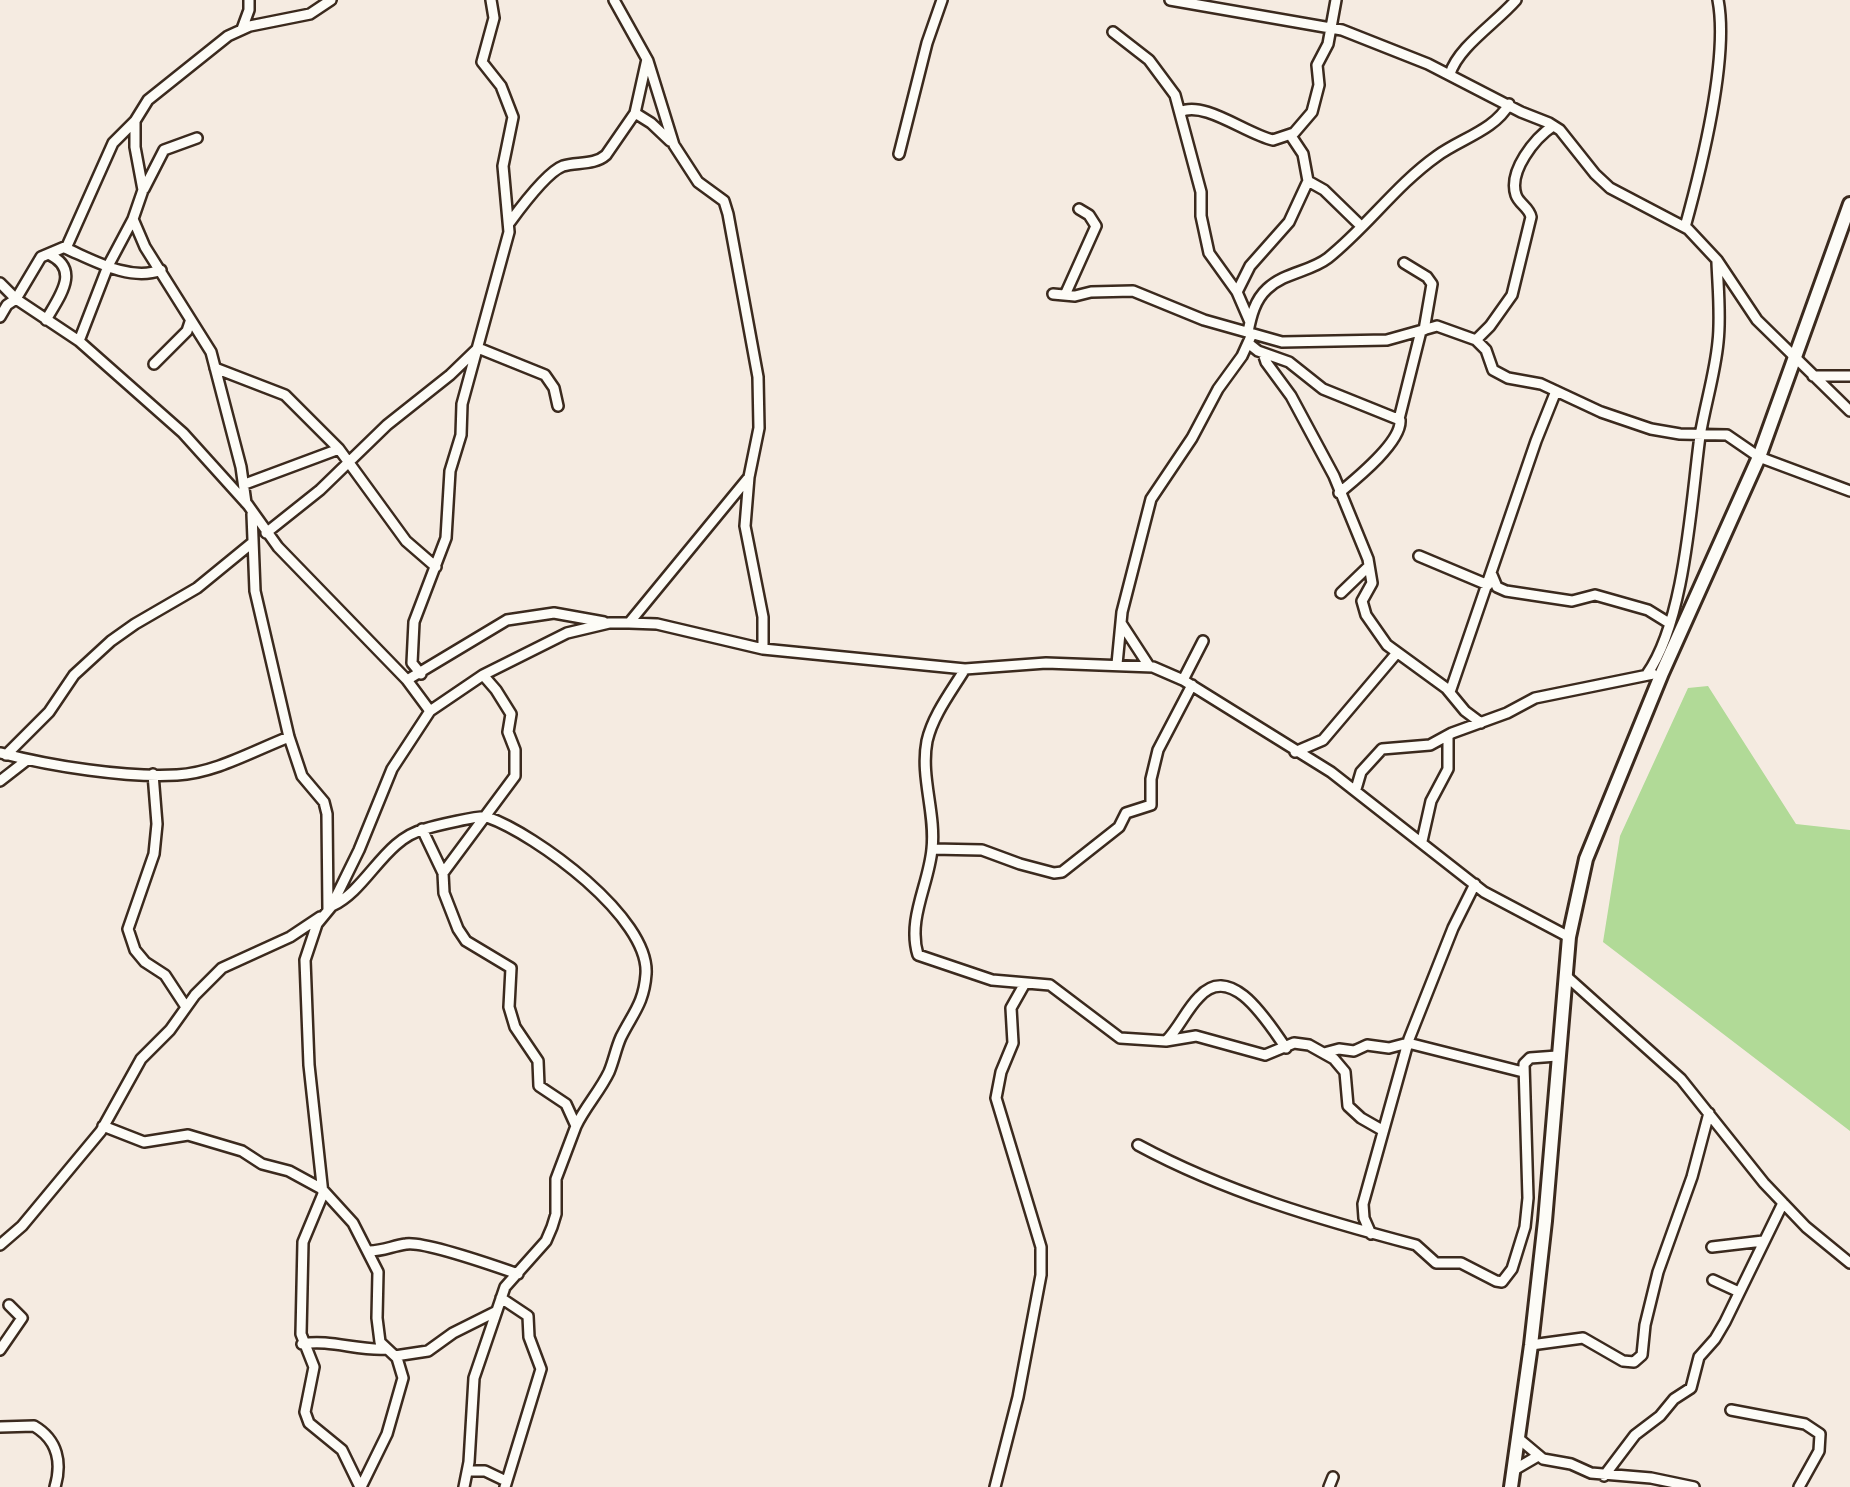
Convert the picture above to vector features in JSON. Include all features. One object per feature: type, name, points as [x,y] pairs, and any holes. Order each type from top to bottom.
[{"type":"main road","points":[[1510,1481],[1531,1345],[1569,937],[1586,859],[1662,673],[1759,457],[1850,204]]},
{"type":"street","points":[[242,29],[250,10],[249,0]]},
{"type":"street","points":[[0,317],[7,305],[16,299],[38,261],[65,248],[78,227],[113,143],[135,121],[148,100],[201,56],[242,29],[310,15],[331,0]]},
{"type":"street","points":[[421,674],[412,663],[411,635],[446,538],[450,471],[461,435],[462,404],[507,248],[510,222],[503,166],[513,117],[501,86],[482,59],[494,19],[491,0]]},
{"type":"street","points":[[614,0],[647,58],[674,145]]},
{"type":"street","points":[[899,154],[908,127],[920,65],[942,0]]},
{"type":"street","points":[[1170,0],[1189,1],[1329,27],[1380,43],[1450,74],[1553,126],[1610,188],[1685,227],[1717,260],[1757,320],[1850,411]]},
{"type":"street","points":[[1180,112],[1194,108],[1206,111],[1272,140],[1291,135],[1307,121],[1316,103],[1319,86],[1317,65],[1328,44],[1336,0]]},
{"type":"street","points":[[1450,74],[1464,48],[1490,29],[1516,0]]},
{"type":"street","points":[[1685,227],[1706,140],[1721,39],[1718,0]]},
{"type":"street","points":[[1113,32],[1154,66],[1175,95],[1201,192],[1201,216],[1209,253],[1237,292],[1250,333],[1330,468],[1369,566],[1373,583],[1362,601],[1362,608],[1396,654],[1450,691],[1465,711],[1480,723]]},
{"type":"street","points":[[510,222],[526,200],[560,167],[603,158],[635,113],[647,58]]},
{"type":"street","points":[[1117,664],[1121,622],[1151,499],[1192,438],[1250,333],[1259,298],[1285,276],[1324,261],[1406,180],[1437,155],[1498,119],[1509,104]]},
{"type":"street","points":[[635,113],[651,123],[674,145],[698,182],[724,201],[728,214],[758,377],[759,428],[749,477],[745,526],[763,617],[763,649]]},
{"type":"street","points":[[135,121],[135,147],[143,190]]},
{"type":"street","points":[[1476,340],[1490,326],[1513,293],[1531,217],[1530,211],[1516,198],[1514,183],[1528,153],[1553,126]]},
{"type":"street","points":[[1237,292],[1250,266],[1289,222],[1308,181],[1303,154],[1291,135]]},
{"type":"street","points":[[79,341],[108,266],[164,150],[197,138]]},
{"type":"street","points":[[1308,181],[1324,190],[1361,226]]},
{"type":"street","points":[[1065,295],[1096,226],[1089,215],[1079,208]]},
{"type":"street","points":[[133,219],[135,230],[190,323],[211,352],[245,484],[246,503]]},
{"type":"street","points":[[65,248],[108,266],[141,274],[161,270]]},
{"type":"street","points":[[46,320],[62,293],[67,275],[65,266],[48,254]]},
{"type":"street","points":[[1647,674],[1658,657],[1668,623],[1693,502],[1701,433],[1718,339],[1717,260]]},
{"type":"street","points":[[1339,493],[1390,444],[1399,430],[1399,419],[1432,283],[1404,263]]},
{"type":"street","points":[[0,282],[16,299],[79,341],[183,433],[246,503],[266,533],[407,680],[430,711]]},
{"type":"street","points":[[1053,295],[1133,291],[1183,312],[1250,333],[1296,343],[1387,340],[1437,326],[1476,340],[1486,350],[1490,366],[1495,372],[1556,391],[1601,412],[1651,429],[1680,434],[1719,433],[1733,437],[1759,457],[1850,491]]},
{"type":"street","points":[[154,365],[187,331],[190,323]]},
{"type":"street","points":[[478,348],[545,375],[554,388],[558,406]]},
{"type":"street","points":[[266,533],[478,348]]},
{"type":"street","points":[[1263,353],[1289,362],[1322,389],[1399,419]]},
{"type":"street","points":[[215,368],[285,395],[311,424],[339,449],[406,541],[436,567]]},
{"type":"street","points":[[1813,376],[1850,376]]},
{"type":"street","points":[[1450,691],[1556,391]]},
{"type":"street","points":[[245,484],[339,449]]},
{"type":"street","points":[[629,623],[749,477]]},
{"type":"street","points":[[252,514],[255,592],[289,737],[302,776],[324,802],[327,814],[328,911]]},
{"type":"street","points":[[3,754],[49,712],[74,674],[111,641],[197,588],[252,543]]},
{"type":"street","points":[[1419,556],[1490,580],[1506,591],[1577,601],[1595,595],[1648,610],[1668,623]]},
{"type":"street","points":[[1341,593],[1369,566]]},
{"type":"street","points":[[407,680],[515,618],[554,613],[609,623],[657,624],[763,649],[965,670],[1046,663],[1149,666],[1187,682],[1356,789],[1475,884],[1520,912],[1569,937]]},
{"type":"street","points":[[1121,622],[1149,666]]},
{"type":"street","points":[[360,1487],[342,1450],[309,1423],[306,1417],[305,1401],[314,1367],[313,1359],[302,1344],[303,1242],[323,1194],[309,1065],[305,960],[392,769],[430,711],[482,676],[567,633],[609,623]]},
{"type":"street","points":[[932,849],[982,850],[1020,864],[1054,873],[1062,872],[1119,827],[1126,813],[1151,805],[1151,779],[1158,750],[1203,641]]},
{"type":"street","points":[[1295,752],[1323,740],[1396,654]]},
{"type":"street","points":[[965,670],[939,712],[927,743],[925,769],[931,810],[932,849],[916,915],[917,953],[992,980],[1024,985],[1050,985],[1120,1038],[1166,1041],[1196,1036],[1265,1055],[1301,1044],[1324,1053],[1345,1072],[1348,1106],[1361,1118],[1382,1130]]},
{"type":"street","points":[[1356,789],[1361,772],[1382,749],[1422,747],[1542,696],[1662,673]]},
{"type":"street","points":[[443,873],[515,776],[515,750],[508,732],[511,715],[496,690],[482,676]]},
{"type":"street","points":[[3,754],[27,760],[177,775],[214,767],[289,737]]},
{"type":"street","points":[[1422,841],[1431,801],[1448,769],[1448,737]]},
{"type":"street","points":[[0,782],[27,760]]},
{"type":"street","points":[[153,774],[157,824],[154,854],[128,929],[135,950],[145,962],[165,975],[186,1007]]},
{"type":"street","points":[[0,1245],[22,1226],[55,1189],[103,1126],[141,1059],[222,968],[290,937],[328,911],[361,884],[403,840],[422,829],[484,816],[546,848],[573,868],[620,914],[642,944],[646,957],[644,994],[638,1011],[620,1040],[609,1072],[576,1126],[556,1179],[556,1214],[546,1241],[505,1287],[495,1312],[472,1384],[468,1471],[464,1487]]},
{"type":"street","points":[[422,829],[443,873],[451,914],[466,941],[511,968],[509,1007],[515,1027],[536,1056],[538,1084],[566,1104],[576,1126]]},
{"type":"street","points":[[1371,1234],[1364,1218],[1363,1204],[1382,1130],[1408,1043],[1453,928],[1475,884]]},
{"type":"street","points":[[1565,975],[1666,1065],[1783,1203],[1806,1227],[1850,1262]]},
{"type":"street","points":[[995,1487],[1018,1397],[1041,1275],[1041,1247],[996,1098],[1001,1072],[1013,1043],[1011,1008],[1024,985]]},
{"type":"street","points":[[1166,1041],[1181,1026],[1198,997],[1218,988],[1239,992],[1251,999],[1286,1048]]},
{"type":"street","points":[[1324,1053],[1339,1049],[1354,1051],[1367,1045],[1389,1048],[1408,1043],[1523,1072]]},
{"type":"street","points":[[1138,1144],[1198,1175],[1237,1190],[1371,1234],[1416,1245],[1436,1263],[1461,1263],[1496,1281],[1507,1278],[1524,1227],[1528,1198],[1524,1064],[1530,1058],[1557,1056]]},
{"type":"street","points":[[1531,1345],[1583,1339],[1623,1360],[1634,1362],[1642,1355],[1645,1325],[1658,1272],[1692,1177],[1709,1113]]},
{"type":"street","points":[[103,1126],[144,1142],[188,1135],[242,1151],[262,1164],[295,1173],[344,1212],[369,1251],[378,1272],[377,1327],[380,1342],[395,1356],[401,1369],[401,1386],[384,1443],[360,1487]]},
{"type":"street","points":[[1604,1476],[1628,1442],[1660,1416],[1674,1399],[1691,1388],[1699,1357],[1716,1339],[1783,1203]]},
{"type":"street","points":[[1712,1247],[1763,1241]]},
{"type":"street","points":[[369,1251],[383,1251],[413,1244],[517,1274]]},
{"type":"street","points":[[1713,1280],[1739,1292]]},
{"type":"street","points":[[468,1471],[485,1471],[505,1484],[541,1369],[529,1337],[528,1316],[501,1298]]},
{"type":"street","points":[[0,1350],[22,1318],[9,1305]]},
{"type":"street","points":[[395,1356],[428,1351],[453,1333],[495,1312]]},
{"type":"street","points":[[302,1344],[324,1342],[352,1349],[386,1349]]},
{"type":"street","points":[[1731,1410],[1805,1424],[1820,1434],[1819,1451],[1798,1487]]},
{"type":"street","points":[[0,1427],[7,1429],[29,1425],[50,1439],[59,1456],[55,1487]]},
{"type":"street","points":[[1518,1438],[1538,1456],[1604,1476],[1651,1478],[1694,1487]]},
{"type":"street","points":[[1510,1481],[1538,1456]]},
{"type":"street","points":[[1329,1487],[1333,1477]]},
{"type":"green space","points":[[1708,686],[1796,824],[1850,830],[1850,1131],[1603,942],[1620,836],[1688,688]]}]
